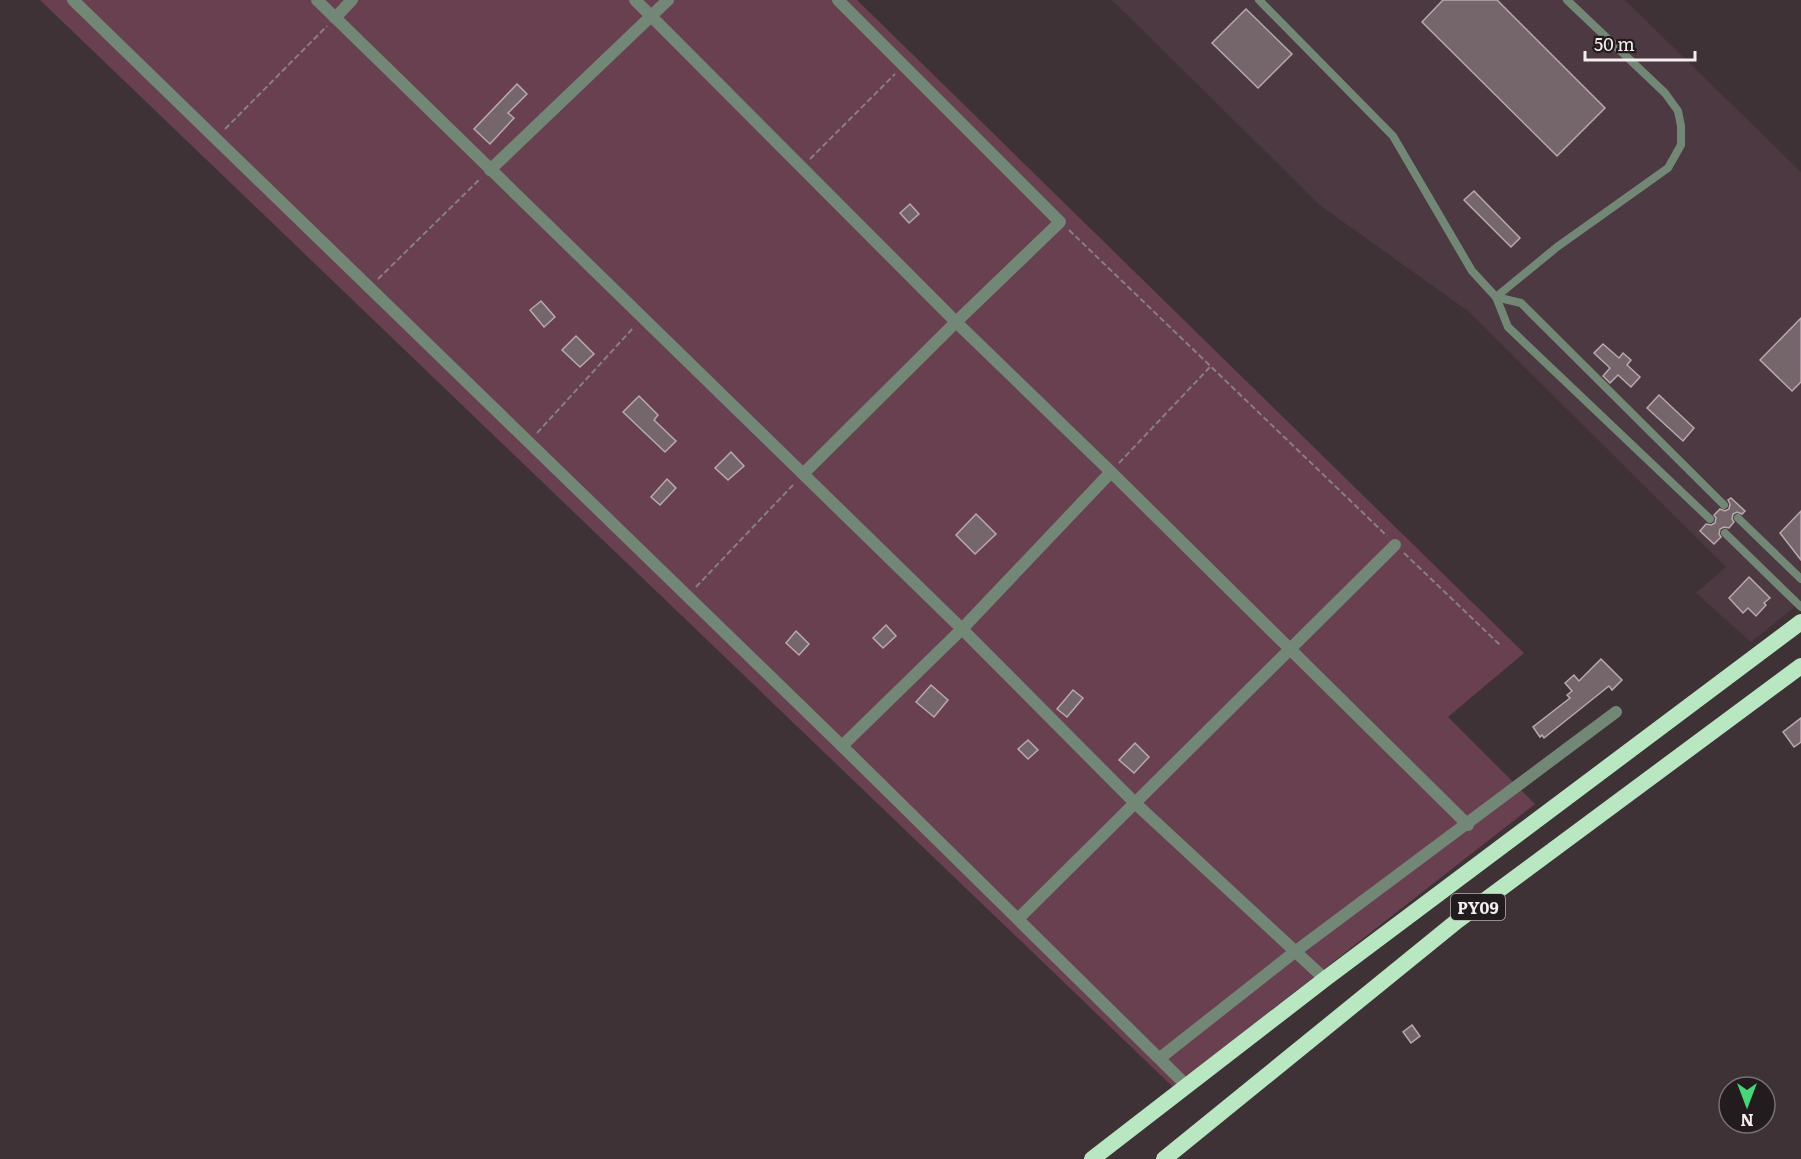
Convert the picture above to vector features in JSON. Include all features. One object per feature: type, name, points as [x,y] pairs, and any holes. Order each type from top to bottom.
[{"type":"highway","name":"PY09","points":[[1092,1159],[1325,979],[1801,622]]},
{"type":"highway","name":"PY09","points":[[1164,1159],[1457,921],[1801,666]]},
{"type":"street","points":[[73,0],[842,746],[1186,1085]]},
{"type":"street","points":[[317,0],[962,629],[1136,804],[1325,979]]},
{"type":"street","points":[[335,18],[352,0]]},
{"type":"street","points":[[635,0],[956,322],[1468,825]]},
{"type":"street","points":[[490,170],[668,0]]},
{"type":"street","points":[[803,474],[1060,222],[838,0]]},
{"type":"street","points":[[842,746],[962,629],[1111,472]]},
{"type":"street","points":[[1018,919],[1395,545]]},
{"type":"street","points":[[1160,1058],[1296,951],[1468,825],[1616,712]]},
{"type":"lane","points":[[1259,0],[1393,136],[1472,271],[1496,297],[1508,327],[1710,519]]},
{"type":"lane","points":[[1496,297],[1557,247],[1668,168],[1681,145],[1678,111],[1665,93],[1567,0]]},
{"type":"lane","points":[[1496,297],[1521,303],[1724,505]]},
{"type":"lane","points":[[1738,518],[1801,579]]},
{"type":"lane","points":[[1725,533],[1801,607]]},
{"type":"path","points":[[216,138],[335,18]]},
{"type":"path","points":[[801,167],[904,66]]},
{"type":"path","points":[[369,288],[490,170]]},
{"type":"path","points":[[1060,222],[1500,645]]},
{"type":"path","points":[[529,442],[643,318]]},
{"type":"path","points":[[1111,472],[1210,367]]},
{"type":"path","points":[[688,597],[803,474]]},
{"type":"shaded area","points":[[40,0],[857,0],[1524,653],[1448,717],[1535,804],[1173,1087]]},
{"type":"shaded area","points":[[1112,0],[1625,0],[1801,172],[1801,602],[1751,642],[1696,593],[1726,567],[1468,311],[1321,206]]},
{"type":"building","points":[[1443,0],[1497,0],[1605,108],[1557,156],[1422,22]]},
{"type":"building","points":[[1246,9],[1292,54],[1258,88],[1212,43]]},
{"type":"building","points":[[517,84],[527,94],[508,113],[514,118],[490,144],[474,129]]},
{"type":"building","points":[[1474,191],[1520,238],[1511,247],[1464,200]]},
{"type":"building","points":[[910,204],[919,214],[909,223],[900,213]]},
{"type":"building","points":[[541,301],[555,317],[544,327],[530,310]]},
{"type":"building","points":[[1801,318],[1801,382],[1792,391],[1760,360]]},
{"type":"building","points":[[576,336],[594,354],[580,367],[562,350]]},
{"type":"building","points":[[1603,344],[1619,358],[1623,353],[1631,360],[1627,365],[1640,377],[1631,387],[1618,375],[1610,383],[1603,376],[1610,368],[1594,353]]},
{"type":"building","points":[[1659,395],[1694,428],[1683,441],[1647,408]]},
{"type":"building","points":[[639,396],[658,415],[654,420],[676,441],[665,452],[623,412]]},
{"type":"building","points":[[731,452],[744,466],[728,480],[715,468]]},
{"type":"building","points":[[667,479],[676,488],[660,505],[651,497]]},
{"type":"building","points":[[1731,498],[1745,511],[1742,514],[1737,512],[1733,514],[1734,522],[1729,528],[1720,529],[1721,537],[1714,544],[1700,531],[1706,524],[1715,523],[1714,515],[1720,509],[1725,511],[1729,509],[1728,500]]},
{"type":"building","points":[[1801,511],[1801,560],[1780,533]]},
{"type":"building","points":[[976,514],[996,534],[975,554],[956,535]]},
{"type":"building","points":[[1749,577],[1770,598],[1756,616],[1748,608],[1743,613],[1729,598]]},
{"type":"building","points":[[886,625],[896,636],[883,648],[873,638]]},
{"type":"building","points":[[796,631],[809,644],[799,655],[786,643]]},
{"type":"building","points":[[1601,659],[1622,680],[1612,690],[1609,686],[1544,738],[1542,735],[1540,737],[1533,727],[1570,698],[1567,695],[1572,691],[1565,683],[1574,675],[1579,681]]},
{"type":"building","points":[[931,685],[948,700],[934,717],[916,702]]},
{"type":"building","points":[[1073,690],[1083,698],[1067,717],[1057,709]]},
{"type":"building","points":[[1801,718],[1801,742],[1794,747],[1783,732]]},
{"type":"building","points":[[1028,740],[1038,750],[1028,759],[1018,749]]},
{"type":"building","points":[[1135,743],[1149,757],[1134,773],[1119,760]]},
{"type":"building","points":[[1412,1025],[1420,1036],[1411,1043],[1403,1032]]}]
